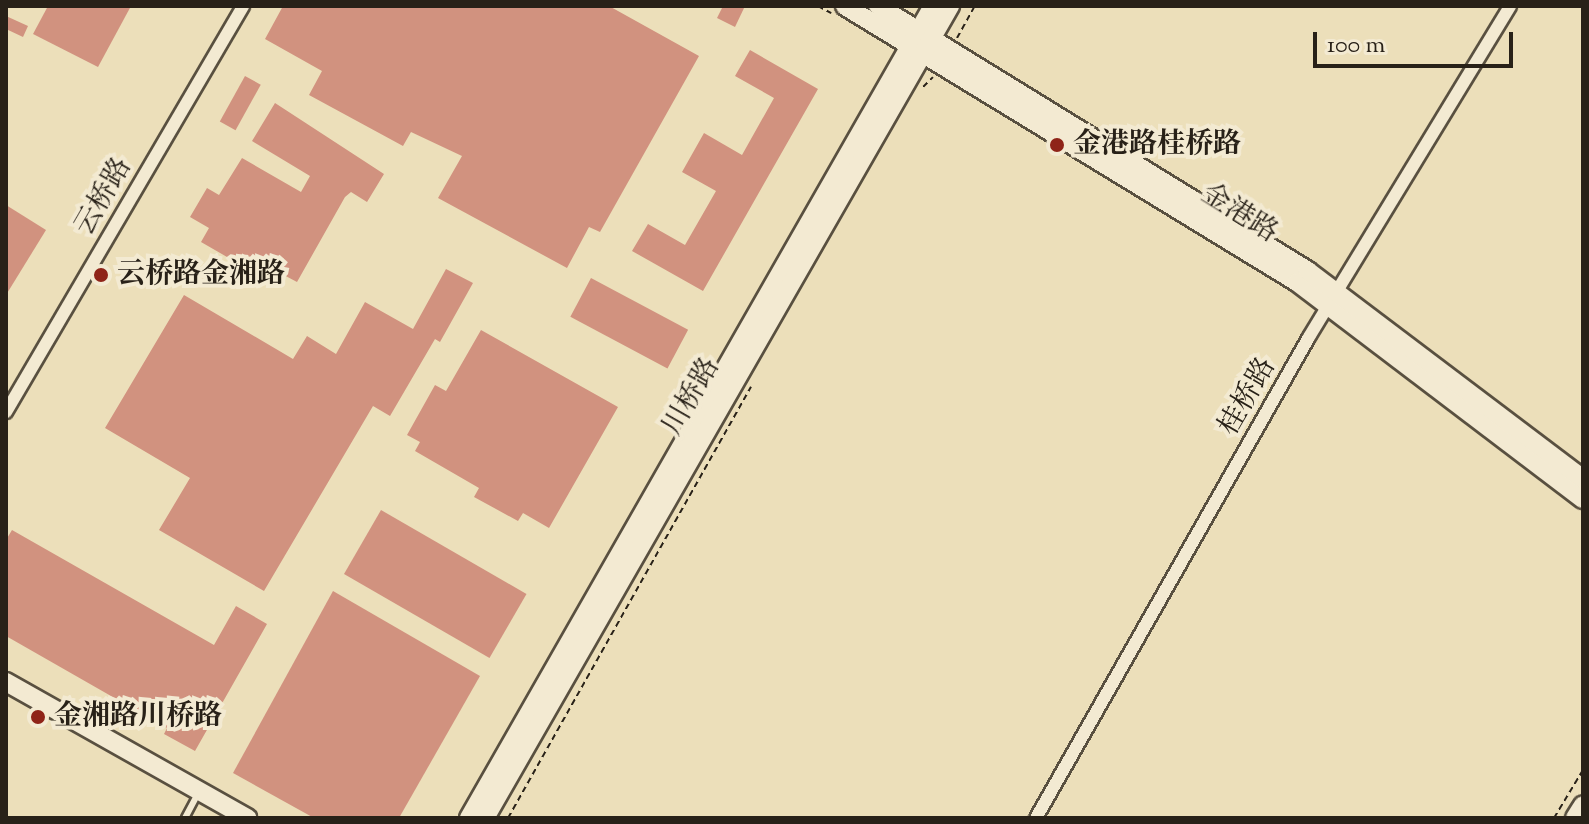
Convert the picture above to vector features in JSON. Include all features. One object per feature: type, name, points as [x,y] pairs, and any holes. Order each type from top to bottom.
[{"type":"street","name":"云桥路","points":[[6,412],[243,6]]},
{"type":"street","name":"金港路","points":[[878,6],[921,46],[950,49],[1334,297],[1583,479]]},
{"type":"street","name":"川桥路","points":[[485,818],[921,46],[933,6]]},
{"type":"street","name":"川桥路","points":[[469,818],[921,46],[950,6]]},
{"type":"street","name":"桂桥路","points":[[1036,818],[1334,297],[1510,6]]},
{"type":"street","name":"金港路","points":[[843,12],[921,46],[1334,297],[1583,499]]},
{"type":"street","points":[[6,682],[247,818]]},
{"type":"street","points":[[1575,818],[1583,805]]},
{"type":"lane","points":[[185,818],[200,791]]},
{"type":"path","points":[[818,6],[843,12]]},
{"type":"path","points":[[950,49],[975,6]]},
{"type":"path","points":[[919,91],[936,74],[921,46]]},
{"type":"path","points":[[508,818],[752,387]]},
{"type":"path","points":[[1554,818],[1583,770]]},
{"type":"building","points":[[48,6],[131,6],[98,67],[33,34]]},
{"type":"building","points":[[283,6],[609,6],[699,56],[600,232],[589,227],[567,268],[438,198],[462,156],[411,132],[403,146],[309,95],[322,71],[265,39]]},
{"type":"building","points":[[723,6],[745,6],[735,27],[717,18]]},
{"type":"building","points":[[6,16],[28,26],[23,37],[6,29]]},
{"type":"building","points":[[750,50],[818,89],[703,291],[632,251],[648,224],[685,245],[716,191],[682,172],[704,133],[742,155],[774,98],[735,76]]},
{"type":"building","points":[[245,76],[261,85],[236,130],[220,121]]},
{"type":"building","points":[[275,103],[384,174],[367,202],[351,192],[345,197],[297,282],[280,273],[274,284],[201,242],[209,228],[190,217],[207,188],[219,195],[242,158],[301,192],[310,176],[252,141]]},
{"type":"building","points":[[6,205],[46,230],[6,295]]},
{"type":"building","points":[[446,269],[473,283],[440,342],[435,339],[390,416],[373,406],[264,591],[159,530],[190,478],[105,428],[184,295],[293,359],[307,336],[336,354],[365,302],[413,329]]},
{"type":"building","points":[[591,278],[688,330],[667,368],[570,317]]},
{"type":"building","points":[[481,330],[618,407],[549,528],[523,513],[518,521],[474,497],[479,488],[415,451],[420,442],[407,435],[435,385],[446,391]]},
{"type":"building","points":[[381,510],[526,594],[489,658],[344,574]]},
{"type":"building","points":[[12,530],[214,645],[236,606],[267,624],[195,751],[164,734],[167,728],[6,636],[6,540]]},
{"type":"building","points":[[333,591],[480,676],[399,818],[314,818],[233,773]]},
{"type":"place","name":"金港路桂桥路","points":[[1057,145]]},
{"type":"place","name":"云桥路金湘路","points":[[101,275]]},
{"type":"place","name":"金湘路川桥路","points":[[38,717]]}]
